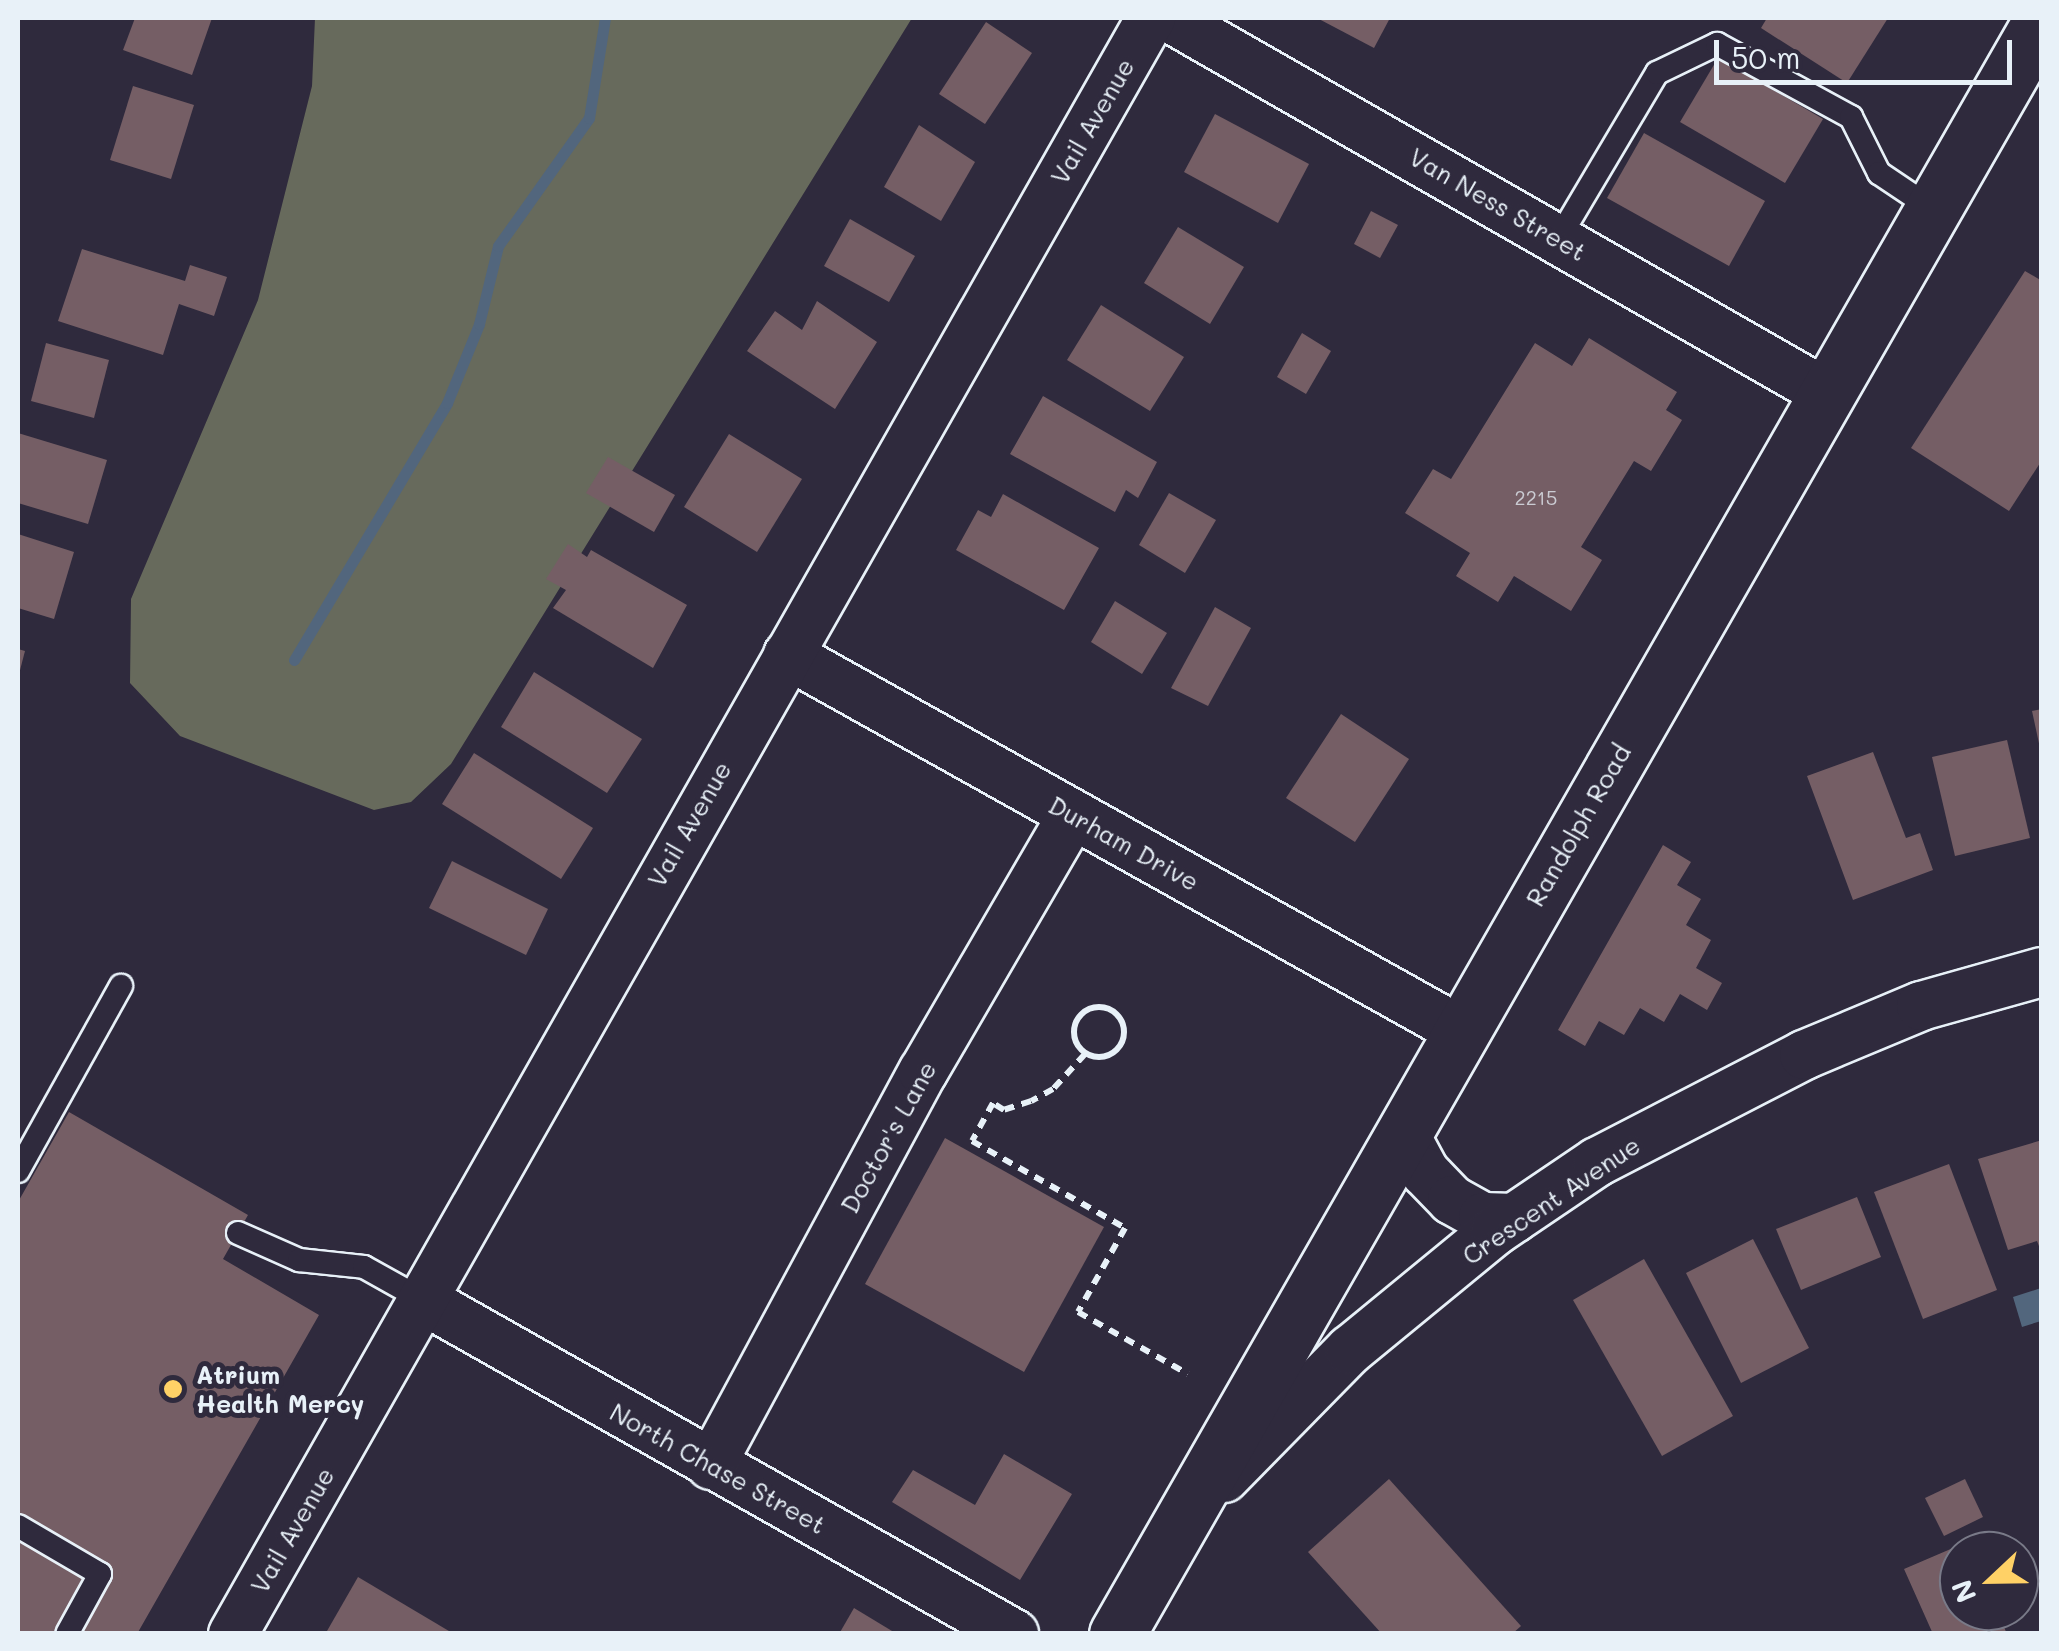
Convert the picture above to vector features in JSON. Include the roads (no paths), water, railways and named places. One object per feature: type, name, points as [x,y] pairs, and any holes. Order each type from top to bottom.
[{"type":"main road","name":"Randolph Road","points":[[1117,1634],[1824,392],[2042,19]]},
{"type":"street","name":"Vail Avenue","points":[[233,1634],[1151,18]]},
{"type":"street","name":"Van Ness Street","points":[[1170,18],[1824,392]]},
{"type":"street","name":"Durham Drive","points":[[788,655],[1460,1030]]},
{"type":"street","name":"Doctor's Lane","points":[[711,1465],[916,1085],[1073,814]]},
{"type":"street","name":"Crescent Avenue","points":[[1154,1568],[1272,1423],[1350,1350],[1514,1218],[1597,1162],[1804,1055],[1921,1006],[2042,972]]},
{"type":"street","points":[[1403,1131],[1425,1172],[1452,1200],[1484,1217],[1514,1218]]},
{"type":"street","name":"North Chase Street","points":[[423,1300],[1014,1634]]},
{"type":"lane","points":[[1558,238],[1657,73],[1717,44],[1852,116],[1879,173],[1931,208]]},
{"type":"lane","points":[[18,1171],[121,986]]},
{"type":"lane","points":[[238,1233],[299,1260],[364,1267],[423,1300]]},
{"type":"lane","points":[[18,1525],[100,1574],[67,1634]]},
{"type":"water","points":[[2041,1288],[2041,1321],[2022,1327],[2013,1297]]},
{"type":"waterway","points":[[294,660],[447,403],[479,324],[498,246],[589,118],[605,18]]},
{"type":"place","name":"Atrium Health Mercy","points":[[173,1389]]}]
